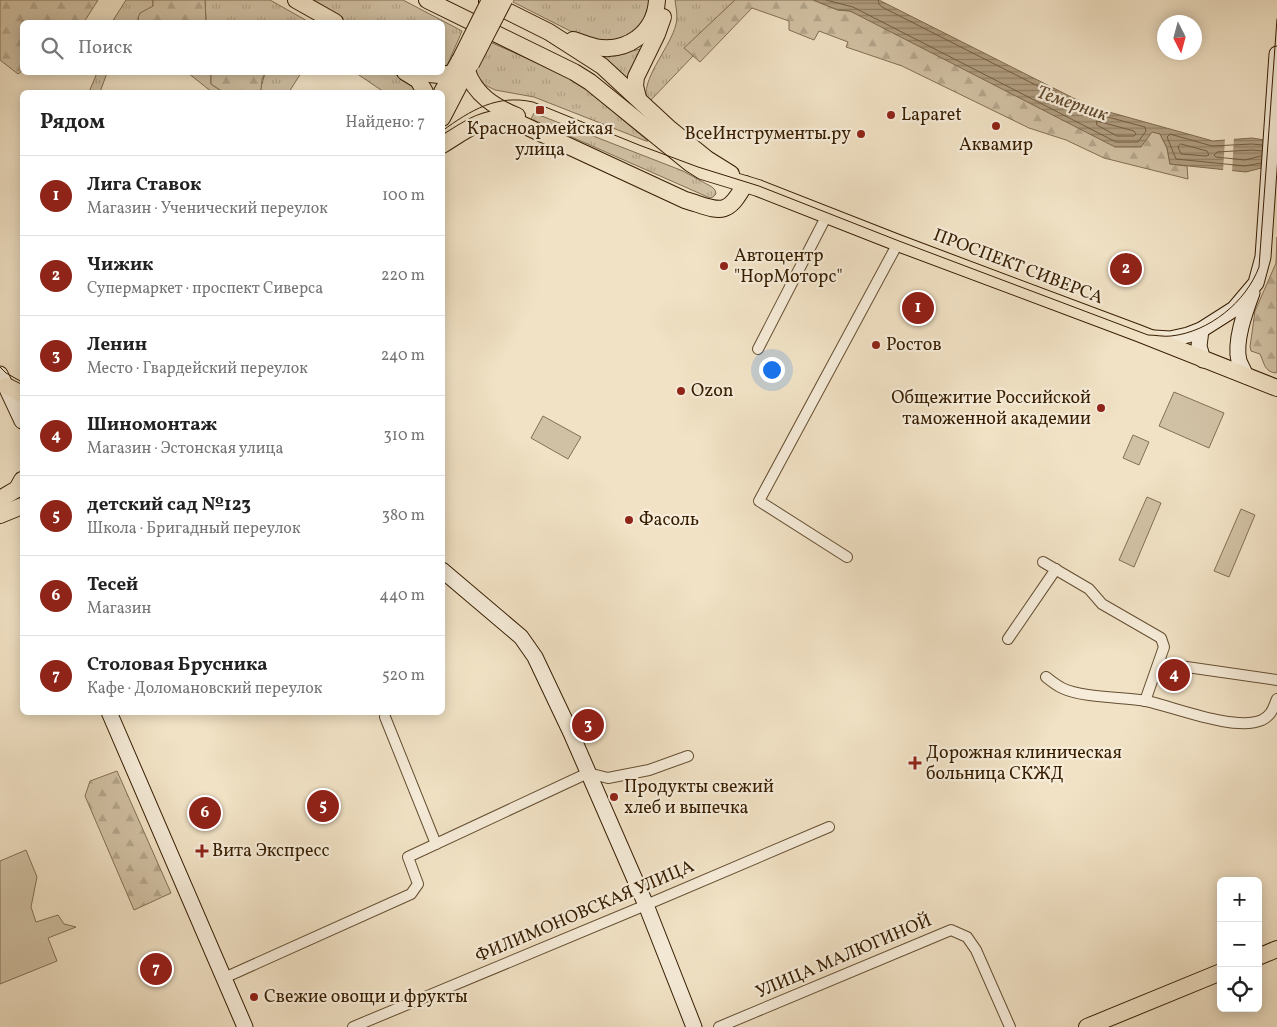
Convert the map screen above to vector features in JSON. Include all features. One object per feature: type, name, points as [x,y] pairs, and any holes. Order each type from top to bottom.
[{"type":"main road","points":[[283,0],[318,20]]},
{"type":"main road","points":[[296,0],[331,20]]},
{"type":"main road","name":"ПРОСПЕКТ СИВЕРСА","points":[[427,0],[574,72],[590,82],[691,164],[702,170],[827,215],[1277,388]]},
{"type":"main road","name":"ПРОСПЕКТ СИВЕРСА","points":[[485,0],[548,32],[602,66],[694,149],[745,184]]},
{"type":"main road","points":[[445,110],[490,0]]},
{"type":"main road","points":[[444,90],[462,67],[504,0]]},
{"type":"main road","points":[[548,32],[596,47],[616,48],[641,37],[648,28],[657,0]]},
{"type":"main road","points":[[638,98],[635,86],[636,77],[657,34],[664,13],[664,0]]},
{"type":"main road","points":[[462,67],[478,92],[498,107],[686,196],[699,204]]},
{"type":"main road","points":[[445,74],[462,67]]},
{"type":"main road","points":[[410,75],[418,80],[424,90]]},
{"type":"main road","points":[[428,75],[443,75]]},
{"type":"main road","points":[[445,143],[484,120],[508,118],[644,182],[685,200],[714,209],[725,208],[736,201],[745,184]]},
{"type":"main road","points":[[3,380],[20,393]]},
{"type":"main road","points":[[0,500],[17,489],[20,485]]},
{"type":"main road","points":[[0,514],[20,507]]},
{"type":"main road","points":[[1262,955],[1277,949]]},
{"type":"main road","points":[[1087,1027],[1217,974]]},
{"type":"street","points":[[1246,376],[1239,361],[1238,351],[1245,316],[1263,257],[1277,54]]},
{"type":"street","points":[[758,349],[827,215]]},
{"type":"street","points":[[847,557],[759,502],[898,243]]},
{"type":"street","points":[[1148,337],[1170,339],[1201,330],[1234,310],[1256,283]]},
{"type":"street","points":[[1201,330],[1198,346],[1203,360]]},
{"type":"street","points":[[3,380],[20,416]]},
{"type":"street","points":[[1044,562],[1089,589],[1102,604],[1160,638],[1164,647],[1146,702]]},
{"type":"street","points":[[1008,639],[1056,570]]},
{"type":"street","points":[[445,573],[521,637],[535,657],[646,905],[694,1027]]},
{"type":"street","points":[[1159,663],[1277,680]]},
{"type":"street","points":[[1046,678],[1063,688],[1117,699],[1146,702],[1224,721],[1250,722],[1262,720],[1271,714],[1277,699]]},
{"type":"street","points":[[110,715],[245,1027]]},
{"type":"street","points":[[385,718],[436,844]]},
{"type":"street","points":[[224,978],[411,894],[418,884],[408,857],[588,773],[608,778],[649,770],[688,756]]},
{"type":"street","name":"ФИЛИМОНОВСКАЯ УЛИЦА","points":[[352,1027],[828,827]]},
{"type":"street","name":"УЛИЦА МАЛЮГИНОЙ","points":[[719,1027],[951,930],[967,937],[976,950],[1010,1027]]},
{"type":"green space","points":[[0,0],[98,0],[85,20],[20,20],[20,72],[18,74],[0,60]]},
{"type":"green space","points":[[126,0],[153,0],[153,6],[138,18],[138,20],[113,20]]},
{"type":"green space","points":[[153,0],[205,0],[206,20],[138,20],[140,13],[153,6]]},
{"type":"green space","points":[[205,0],[270,0],[305,20],[206,20]]},
{"type":"green space","points":[[306,0],[403,0],[441,20],[341,20]]},
{"type":"green space","points":[[514,0],[651,0],[649,16],[629,39],[598,41],[580,36],[513,2]]},
{"type":"green space","points":[[675,0],[735,0],[685,48],[693,56],[650,101],[646,97],[649,79],[669,42],[676,24]]},
{"type":"green space","points":[[735,0],[813,0],[838,10],[850,11],[1160,134],[1167,148],[1170,164],[1187,166],[1188,179],[1104,158],[1066,140],[1029,128],[902,66],[846,47],[848,42],[819,31],[814,40],[789,30],[789,21],[752,8],[700,62],[684,48]]},
{"type":"green space","points":[[445,22],[462,31],[445,68]]},
{"type":"green space","points":[[490,42],[574,79],[648,141],[534,97],[495,90],[479,82],[473,73]]},
{"type":"green space","points":[[640,49],[642,51],[627,79],[598,56],[599,54],[615,56]]},
{"type":"green space","points":[[96,75],[106,75],[101,90],[90,90]]},
{"type":"green space","points":[[191,75],[211,75],[211,84],[220,90],[209,90]]},
{"type":"green space","points":[[211,75],[264,75],[261,90],[220,90],[211,84]]},
{"type":"green space","points":[[264,75],[300,75],[290,90],[255,90],[262,84]]},
{"type":"green space","points":[[359,75],[396,75],[416,90],[381,90]]},
{"type":"green space","points":[[534,113],[683,171],[712,187],[716,194],[710,198],[531,119]]},
{"type":"green space","points":[[1277,237],[1276,373],[1267,369],[1260,354],[1251,351],[1250,347],[1255,311],[1276,263]]},
{"type":"green space","points":[[1174,392],[1224,413],[1209,448],[1159,426]]},
{"type":"green space","points":[[543,416],[581,437],[568,459],[531,438]]},
{"type":"green space","points":[[1133,435],[1149,442],[1139,465],[1123,458]]},
{"type":"green space","points":[[1147,497],[1161,503],[1134,567],[1119,560]]},
{"type":"green space","points":[[1241,509],[1255,515],[1229,577],[1214,571]]},
{"type":"green space","points":[[117,771],[171,893],[134,910],[85,796],[90,781]]},
{"type":"green space","points":[[26,850],[37,877],[31,907],[36,922],[58,915],[64,924],[76,927],[48,938],[57,961],[0,984],[0,861]]},
{"type":"water","name":"Темерник","points":[[813,0],[879,0],[1091,107],[1213,141],[1252,138],[1277,142],[1277,164],[1246,172],[1170,164],[1167,148],[1160,134],[1152,132],[1141,147],[1115,147],[850,11],[838,10]]},
{"type":"pier","points":[[1234,137],[1232,173],[1223,172],[1225,138]]},
{"type":"tram line","points":[[445,129],[474,110],[496,102],[508,100],[533,102],[639,145],[698,167],[759,186],[1148,335],[1171,336],[1199,328],[1212,322],[1224,313],[1245,292],[1259,267],[1277,19]]},
{"type":"tram line","points":[[0,367],[6,373],[20,381]]},
{"type":"place","name":"Красноармейская улица","points":[[540,110]]},
{"type":"place","name":"Laparet","points":[[891,115]]},
{"type":"place","name":"Аквамир","points":[[996,126]]},
{"type":"place","name":"ВсеИнструменты.ру","points":[[861,134]]},
{"type":"place","name":"Автоцентр \"НорМоторс\"","points":[[724,266]]},
{"type":"place","name":"Чижик","points":[[1126,269]]},
{"type":"place","name":"Лига Ставок","points":[[918,308]]},
{"type":"place","name":"Ростов","points":[[876,345]]},
{"type":"place","name":"Ozon","points":[[681,391]]},
{"type":"place","name":"Общежитие Российской таможенной академии","points":[[1101,408]]},
{"type":"place","name":"Фасоль","points":[[629,520]]},
{"type":"place","name":"Шиномонтаж","points":[[1174,675]]},
{"type":"place","name":"Ленин","points":[[588,725]]},
{"type":"place","name":"Дорожная клиническая больница СКЖД","points":[[915,763]]},
{"type":"place","name":"Продукты свежий хлеб и выпечка","points":[[614,797]]},
{"type":"place","name":"детский сад №123","points":[[323,806]]},
{"type":"place","name":"Тесей","points":[[205,813]]},
{"type":"place","name":"Вита Экспресс","points":[[202,851]]},
{"type":"place","name":"Столовая Брусника","points":[[156,969]]},
{"type":"place","name":"Свежие овощи и фрукты","points":[[254,997]]}]
